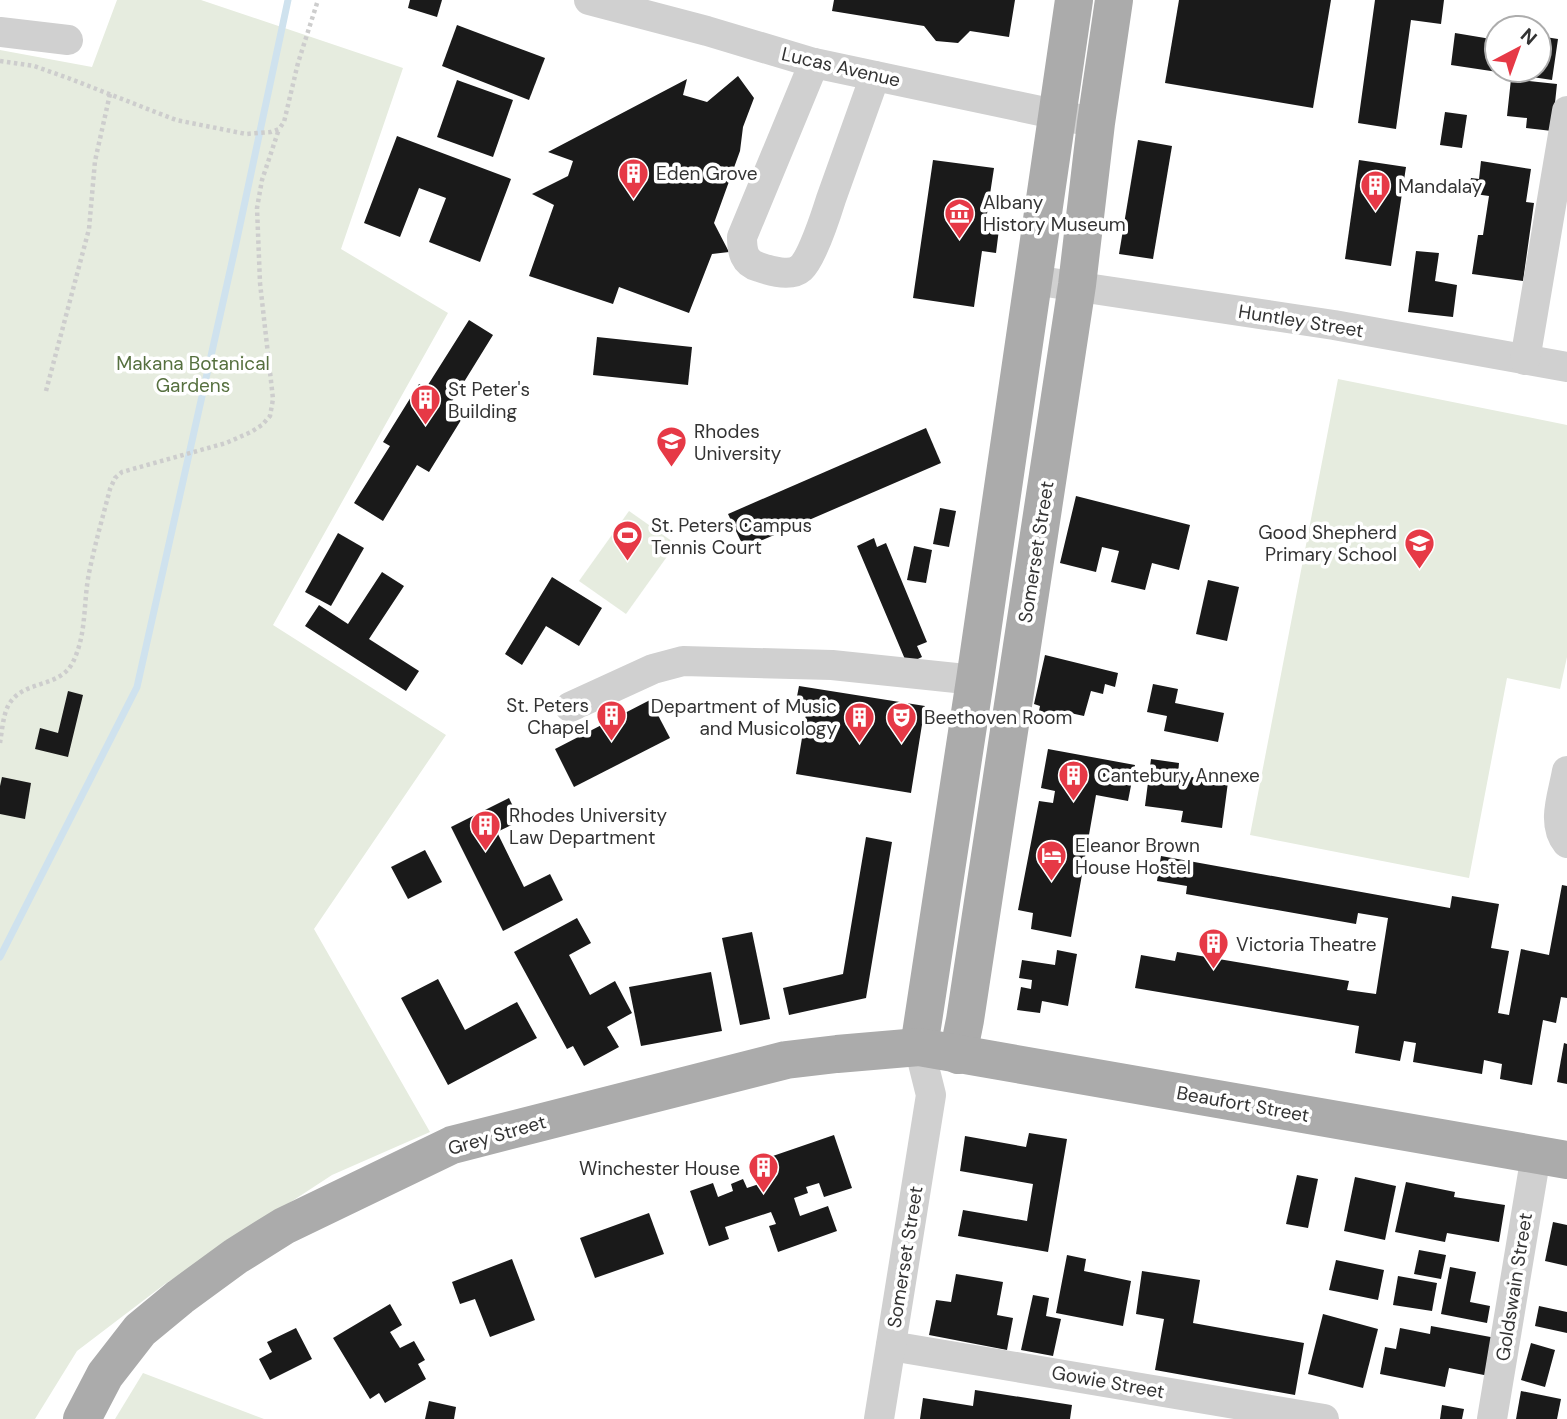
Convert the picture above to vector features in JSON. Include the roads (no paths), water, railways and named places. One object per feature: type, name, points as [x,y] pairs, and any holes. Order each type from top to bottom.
[{"type":"main road","name":"Somerset Street","points":[[919,1047],[1074,0]]},
{"type":"main road","name":"Somerset Street","points":[[958,1055],[1077,285],[1114,0]]},
{"type":"main road","points":[[988,587],[1028,601]]},
{"type":"main road","points":[[949,843],[991,851]]},
{"type":"main road","name":"Beaufort Street","points":[[919,1047],[1552,1158]]},
{"type":"main road","name":"Grey Street","points":[[82,1419],[105,1375],[140,1330],[180,1297],[236,1256],[284,1226],[452,1144],[786,1060],[919,1047]]},
{"type":"street","points":[[684,0],[707,31]]},
{"type":"street","name":"Lucas Avenue","points":[[599,1],[650,8],[707,31],[814,63],[1096,123]]},
{"type":"street","points":[[0,32],[68,40]]},
{"type":"street","points":[[814,63],[742,237],[745,258],[756,267],[792,273],[806,262],[820,231],[875,76]]},
{"type":"street","points":[[1525,360],[1567,111]]},
{"type":"street","name":"Huntley Street","points":[[1033,280],[1334,325],[1567,367]]},
{"type":"street","points":[[570,707],[653,670],[684,661],[832,665],[975,680]]},
{"type":"street","points":[[1567,771],[1558,821],[1559,832],[1567,843]]},
{"type":"street","name":"Somerset Street","points":[[879,1419],[931,1095],[919,1047]]},
{"type":"street","name":"Somerset Street","points":[[931,1095],[958,1055]]},
{"type":"street","name":"Goldswain Street","points":[[1492,1419],[1552,1158]]},
{"type":"street","name":"Gowie Street","points":[[891,1346],[1324,1419]]},
{"type":"waterway","points":[[0,957],[137,687],[288,0]]},
{"type":"place","name":"Eden Grove","points":[[633,200]]},
{"type":"place","name":"Mandalay","points":[[1375,213]]},
{"type":"place","name":"Albany History Museum","points":[[960,240]]},
{"type":"place","name":"St Peter's Building","points":[[425,427]]},
{"type":"place","name":"Rhodes University","points":[[671,469]]},
{"type":"place","name":"St. Peters Campus Tennis Court","points":[[628,563]]},
{"type":"place","name":"Good Shepherd Primary School","points":[[1420,570]]},
{"type":"place","name":"St. Peters Chapel","points":[[612,743]]},
{"type":"place","name":"Department of Music and Musicology","points":[[860,744]]},
{"type":"place","name":"Beethoven Room","points":[[901,744]]},
{"type":"place","name":"Cantebury Annexe","points":[[1074,802]]},
{"type":"place","name":"Rhodes University Law Department","points":[[486,853]]},
{"type":"place","name":"Eleanor Brown House Hostel","points":[[1052,883]]},
{"type":"place","name":"Victoria Theatre","points":[[1213,971]]},
{"type":"place","name":"Winchester House","points":[[763,1195]]},
{"type":"park label","name":"Makana Botanical Gardens","points":[[193,374]]}]
